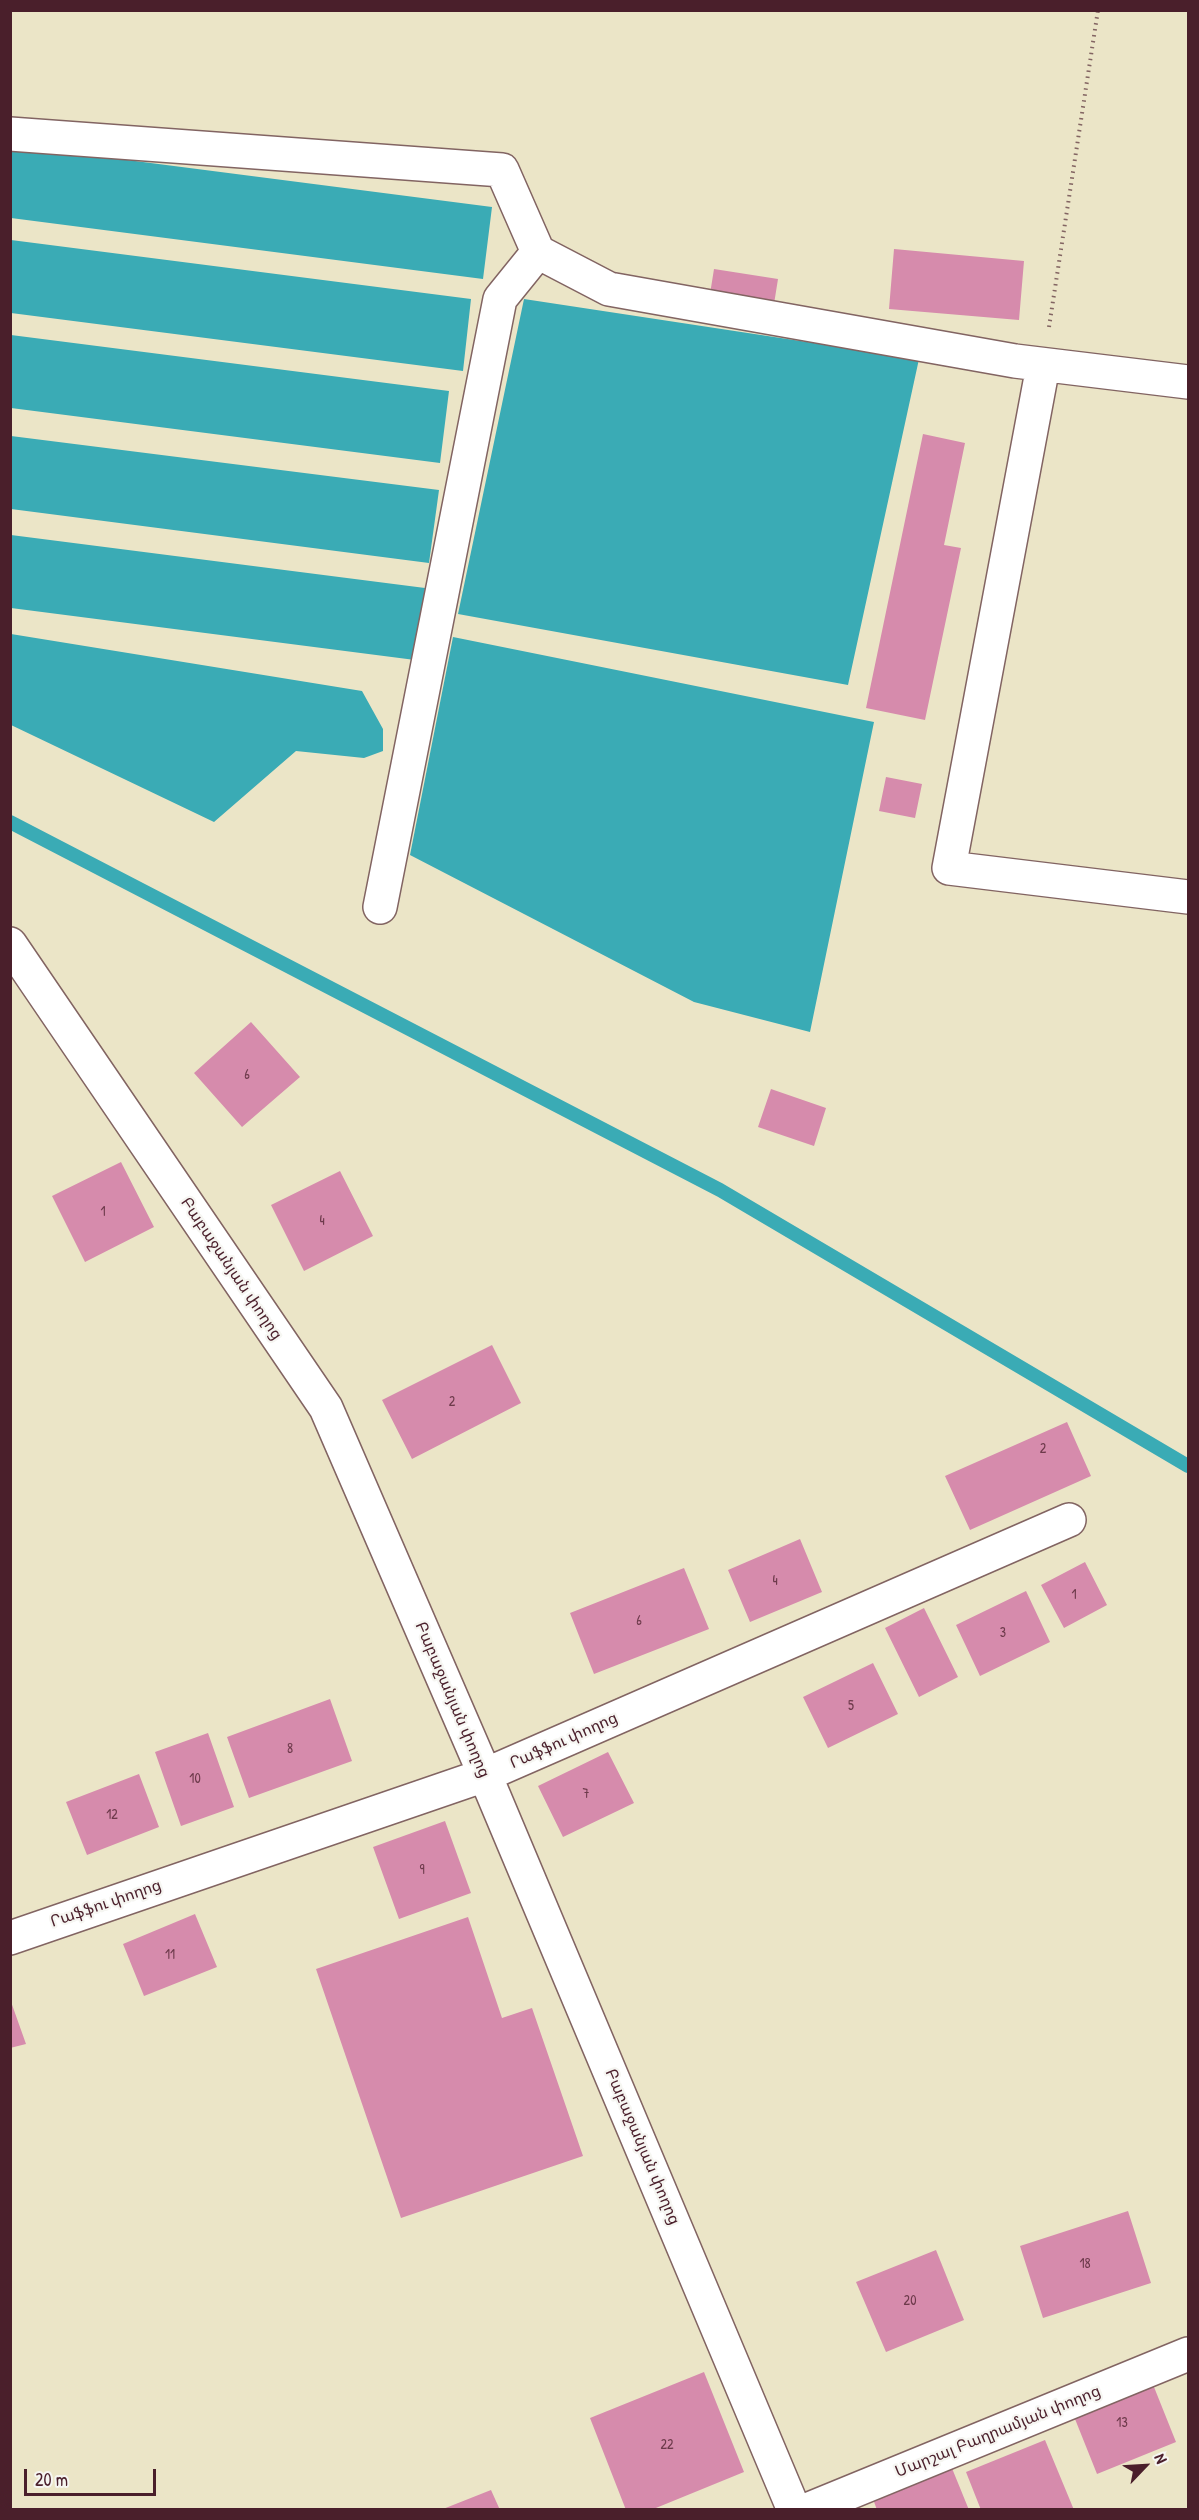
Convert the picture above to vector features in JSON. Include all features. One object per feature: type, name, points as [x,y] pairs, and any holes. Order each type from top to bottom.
[{"type":"street","points":[[10,134],[502,170],[538,252],[609,289],[1043,366],[1188,382]]},
{"type":"street","points":[[380,907],[500,299],[538,252]]},
{"type":"street","points":[[1043,366],[949,868],[1188,897]]},
{"type":"street","name":"Բաբաջանյան փողոց","points":[[10,944],[326,1408],[485,1775],[794,2510]]},
{"type":"street","name":"Րաֆֆու փողոց","points":[[10,1938],[485,1775],[1069,1520]]},
{"type":"street","name":"Մարշալ Բաղրամյան փողոց","points":[[807,2510],[1188,2355]]},
{"type":"path","points":[[1043,366],[1098,10]]},
{"type":"water","points":[[11,145],[492,207],[483,279],[11,218]]},
{"type":"water","points":[[11,240],[471,299],[463,371],[11,313]]},
{"type":"water","points":[[524,299],[919,359],[848,685],[458,614]]},
{"type":"water","points":[[11,335],[449,391],[440,463],[11,408]]},
{"type":"water","points":[[11,436],[439,490],[429,563],[11,509]]},
{"type":"water","points":[[11,535],[425,588],[415,660],[11,608]]},
{"type":"water","points":[[11,634],[362,691],[383,729],[383,751],[364,758],[296,751],[214,822],[11,725]]},
{"type":"water","points":[[453,637],[874,722],[810,1032],[694,1002],[410,855]]},
{"type":"building","points":[[894,249],[1024,261],[1019,320],[889,309]]},
{"type":"building","points":[[714,269],[778,279],[774,304],[710,294]]},
{"type":"building","points":[[923,434],[965,443],[944,545],[961,548],[925,720],[866,708]]},
{"type":"building","points":[[886,777],[922,784],[915,818],[879,811]]},
{"type":"building","points":[[251,1022],[300,1077],[242,1127],[194,1073]]},
{"type":"building","points":[[771,1089],[826,1108],[814,1146],[758,1127]]},
{"type":"building","points":[[121,1162],[154,1227],[85,1262],[52,1196]]},
{"type":"building","points":[[340,1171],[373,1236],[304,1271],[271,1205]]},
{"type":"building","points":[[492,1345],[521,1403],[412,1459],[382,1400]]},
{"type":"building","points":[[1067,1422],[1091,1476],[970,1530],[945,1476]]},
{"type":"building","points":[[800,1539],[822,1592],[750,1622],[728,1570]]},
{"type":"building","points":[[1085,1562],[1107,1605],[1064,1628],[1041,1585]]},
{"type":"building","points":[[684,1568],[709,1629],[594,1674],[570,1613]]},
{"type":"building","points":[[1026,1591],[1050,1642],[980,1676],[956,1625]]},
{"type":"building","points":[[924,1608],[958,1677],[919,1697],[885,1628]]},
{"type":"building","points":[[873,1663],[898,1714],[828,1748],[803,1697]]},
{"type":"building","points":[[330,1699],[352,1761],[249,1798],[227,1737]]},
{"type":"building","points":[[208,1733],[234,1807],[181,1826],[155,1752]]},
{"type":"building","points":[[608,1752],[634,1803],[563,1837],[538,1786]]},
{"type":"building","points":[[139,1774],[159,1827],[87,1855],[66,1802]]},
{"type":"building","points":[[445,1821],[471,1893],[399,1919],[373,1847]]},
{"type":"building","points":[[195,1914],[217,1967],[144,1996],[123,1944]]},
{"type":"building","points":[[468,1917],[502,2018],[532,2008],[583,2156],[401,2218],[316,1969]]},
{"type":"building","points":[[10,1999],[26,2044],[10,2048]]},
{"type":"building","points":[[1128,2211],[1151,2283],[1043,2318],[1020,2246]]},
{"type":"building","points":[[936,2250],[964,2320],[886,2352],[856,2282]]},
{"type":"building","points":[[704,2372],[744,2472],[651,2510],[626,2510],[590,2418]]},
{"type":"building","points":[[1148,2372],[1176,2442],[1097,2474],[1069,2404]]},
{"type":"building","points":[[1045,2440],[1074,2510],[981,2510],[966,2472]]},
{"type":"building","points":[[947,2456],[969,2510],[877,2510],[869,2488]]},
{"type":"building","points":[[491,2490],[500,2510],[443,2510],[443,2509]]},
{"type":"waterway","points":[[10,822],[720,1190],[1188,1466]]}]
